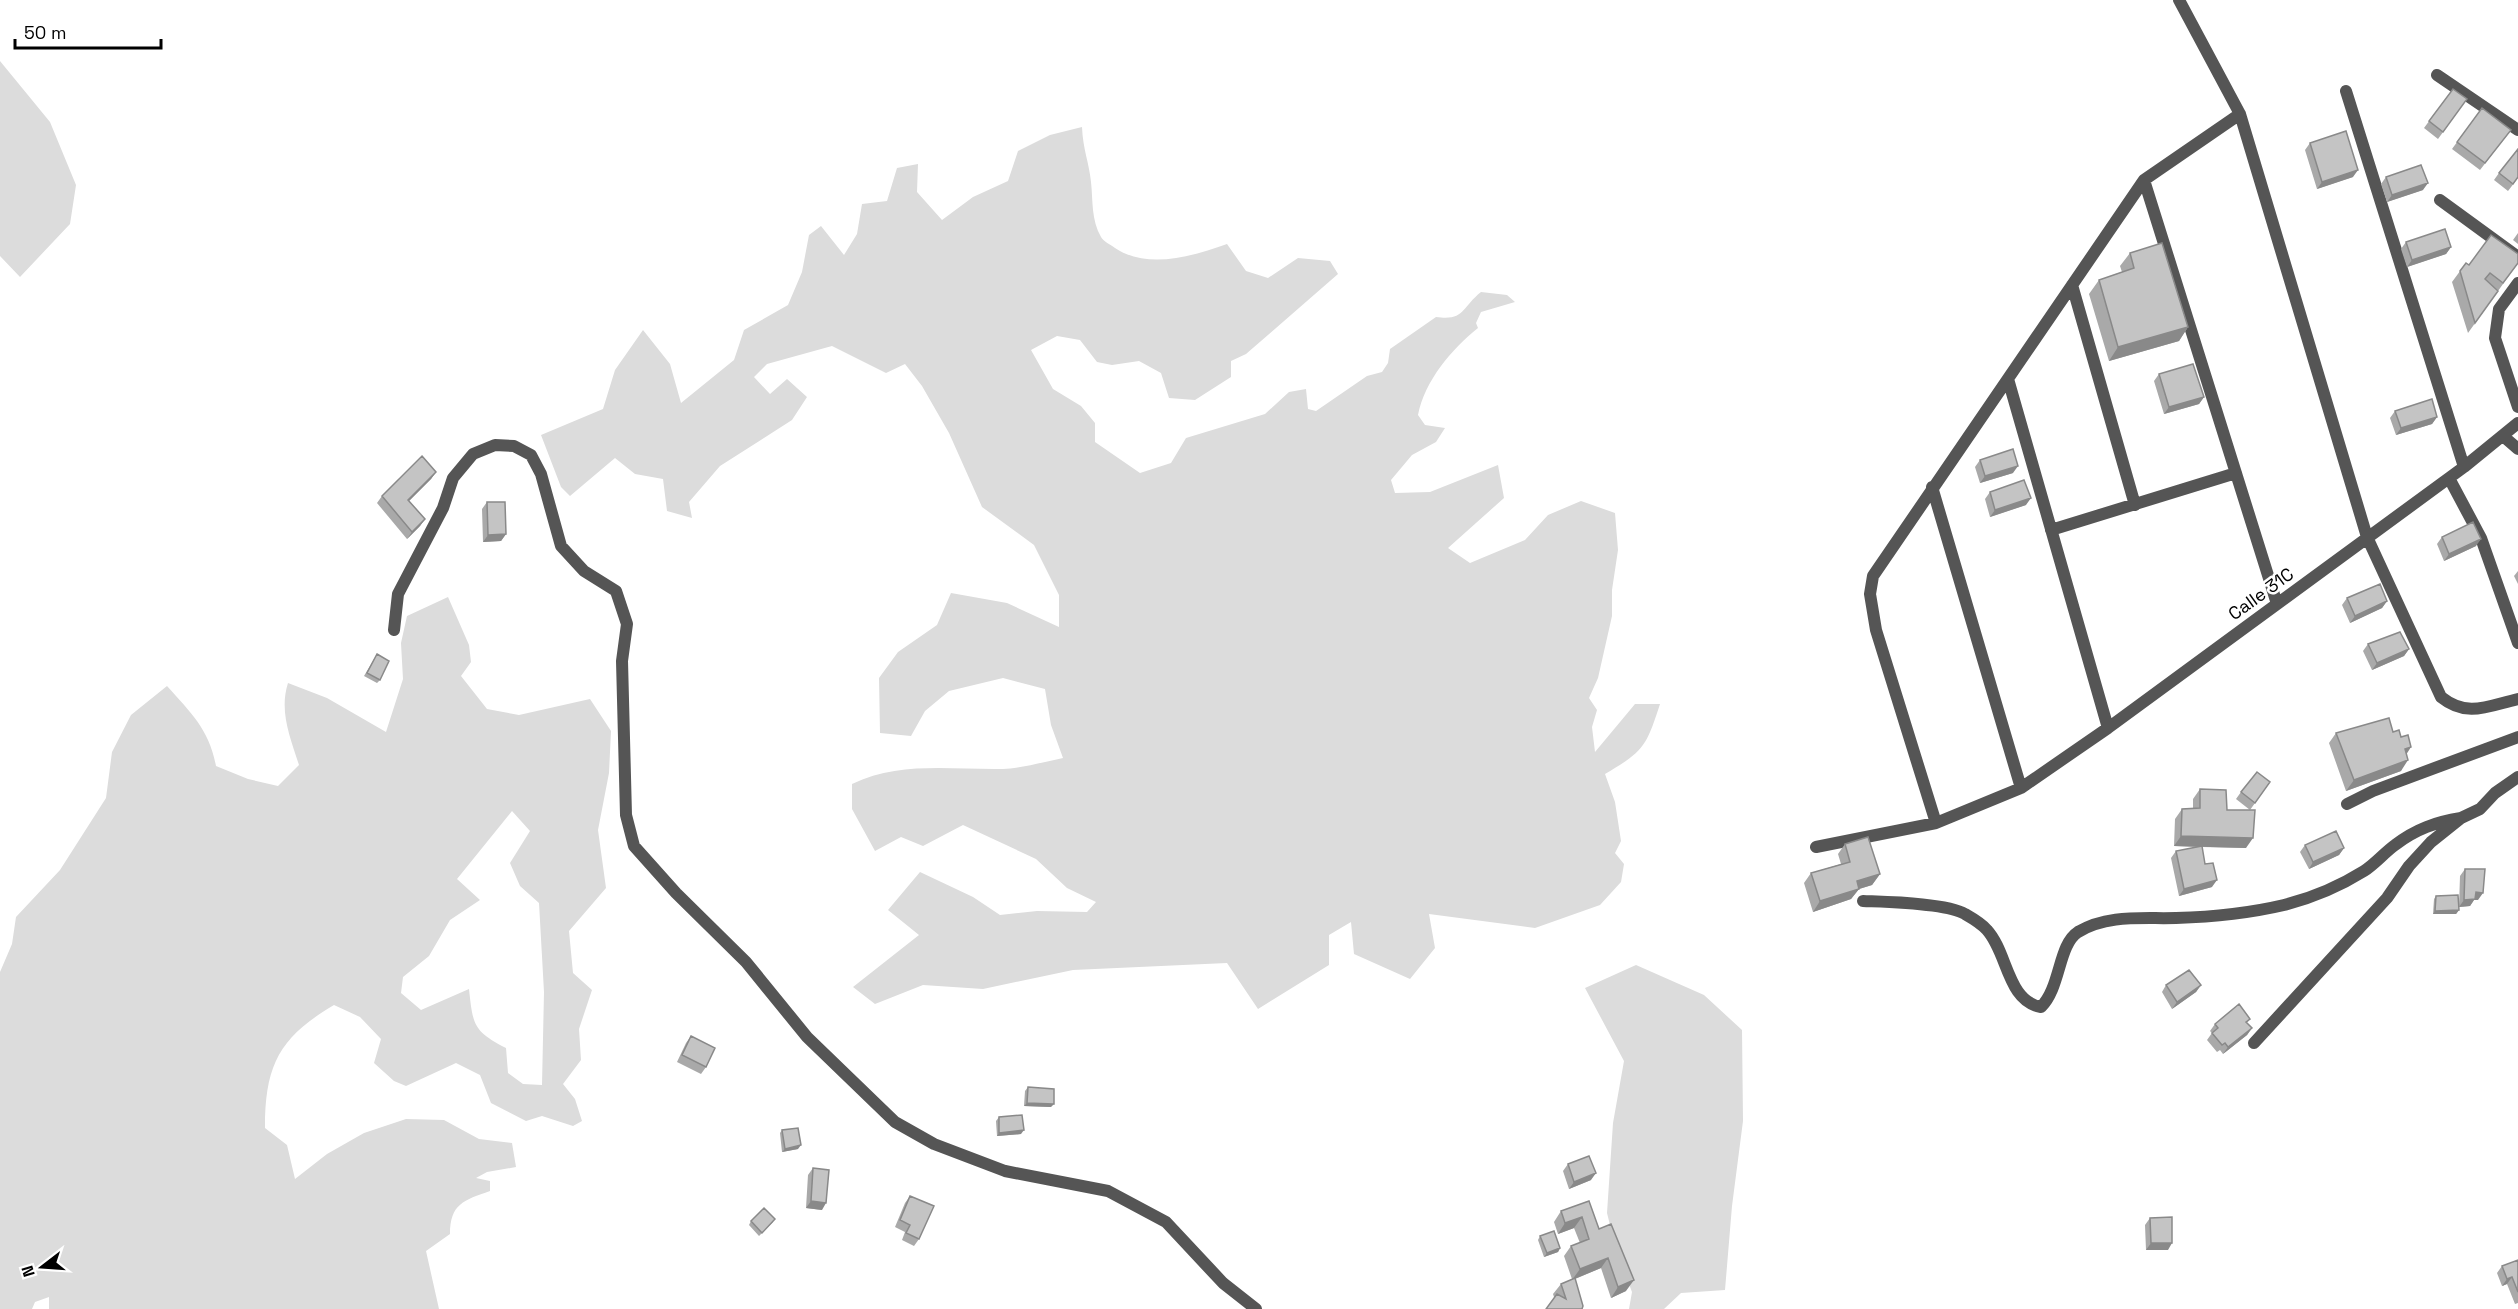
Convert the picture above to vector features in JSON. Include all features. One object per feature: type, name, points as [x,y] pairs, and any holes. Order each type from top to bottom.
[{"type":"street","points":[[2179,0],[2240,114],[2367,537],[2441,697],[2454,708],[2470,710],[2518,699]]},
{"type":"street","points":[[2437,75],[2518,130]]},
{"type":"street","points":[[2346,92],[2464,467]]},
{"type":"street","points":[[1936,823],[1876,630],[1870,594],[1873,576],[2144,180],[2240,114]]},
{"type":"street","points":[[2144,180],[2277,604]]},
{"type":"street","points":[[2440,200],[2518,257]]},
{"type":"street","points":[[2518,283],[2499,309],[2495,338],[2518,407]]},
{"type":"street","points":[[2072,285],[2135,505]]},
{"type":"street","points":[[2008,379],[2108,728]]},
{"type":"street","name":"Calle 31C","points":[[1816,847],[1936,823],[2021,788],[2108,728],[2464,467],[2518,423]]},
{"type":"street","points":[[2503,436],[2518,449]]},
{"type":"street","points":[[394,630],[398,594],[442,508],[453,478],[473,454],[495,445],[514,446],[531,455],[541,474],[561,546],[584,571],[616,591],[627,624],[622,661],[626,815],[634,846],[675,893],[746,962],[807,1037],[895,1122],[934,1144],[1005,1171],[1108,1191],[1166,1222],[1223,1283],[1256,1309]]},
{"type":"street","points":[[2051,530],[2236,473]]},
{"type":"street","points":[[2449,478],[2481,538],[2518,643]]},
{"type":"street","points":[[1932,487],[2021,788]]},
{"type":"street","points":[[2347,804],[2373,791],[2518,737]]},
{"type":"street","points":[[2254,1042],[2387,898],[2416,858],[2431,842],[2462,818],[2480,809],[2495,793],[2518,777]]},
{"type":"street","points":[[1863,901],[1963,912],[1987,929],[1997,944],[2016,990],[2029,1005],[2040,1007],[2049,999],[2060,973],[2066,945],[2076,933],[2096,924],[2138,918],[2178,918],[2238,912],[2307,898],[2366,871],[2416,831],[2435,823],[2462,818]]},
{"type":"shaded area","points":[[0,61],[50,122],[76,185],[70,224],[20,277],[0,256]]},
{"type":"shaded area","points":[[1082,127],[1096,224],[1102,238],[1115,248],[1128,255],[1156,260],[1200,253],[1227,244],[1246,271],[1268,278],[1298,258],[1330,261],[1338,274],[1246,354],[1231,361],[1231,377],[1195,400],[1169,398],[1161,373],[1139,361],[1112,365],[1097,362],[1080,340],[1057,336],[1031,350],[1053,389],[1081,406],[1095,423],[1095,442],[1140,473],[1171,463],[1186,438],[1265,414],[1289,392],[1306,389],[1308,409],[1316,411],[1367,376],[1382,372],[1388,363],[1390,349],[1436,317],[1445,318],[1458,315],[1481,292],[1507,295],[1515,302],[1481,312],[1476,323],[1478,328],[1441,366],[1427,390],[1418,415],[1425,425],[1445,428],[1436,442],[1412,455],[1391,480],[1395,493],[1430,492],[1498,465],[1504,498],[1448,548],[1470,563],[1525,540],[1548,515],[1581,501],[1615,513],[1618,550],[1612,590],[1612,616],[1598,678],[1589,698],[1597,710],[1592,727],[1595,752],[1635,704],[1660,704],[1651,730],[1642,746],[1636,753],[1605,774],[1615,802],[1621,841],[1615,853],[1624,864],[1621,882],[1600,905],[1535,928],[1429,914],[1435,948],[1410,979],[1354,954],[1351,922],[1329,935],[1329,965],[1258,1009],[1227,963],[1073,970],[983,989],[923,985],[875,1004],[853,987],[919,935],[888,910],[920,872],[973,897],[1000,915],[1037,911],[1087,912],[1096,902],[1067,888],[1036,859],[963,825],[923,846],[901,837],[875,851],[852,809],[852,784],[889,772],[926,768],[1003,769],[1063,758],[1051,725],[1045,689],[1003,678],[949,691],[925,711],[911,736],[880,733],[879,678],[898,652],[937,625],[951,593],[1007,603],[1059,627],[1059,595],[1034,545],[982,507],[949,433],[922,386],[905,364],[886,373],[832,346],[767,364],[754,377],[770,394],[787,379],[807,397],[792,420],[720,466],[689,502],[692,518],[667,511],[663,479],[635,474],[615,458],[570,496],[561,487],[541,435],[603,409],[615,370],[643,330],[670,364],[681,403],[734,360],[744,330],[788,305],[802,272],[809,235],[821,226],[844,255],[857,234],[862,204],[887,201],[897,168],[918,164],[917,192],[942,220],[973,197],[1008,181],[1018,151],[1050,135]]},
{"type":"shaded area","points":[[448,597],[469,645],[471,662],[461,676],[487,709],[519,715],[590,699],[611,731],[609,773],[598,830],[606,888],[569,931],[573,973],[592,990],[579,1029],[581,1060],[563,1084],[575,1099],[582,1121],[573,1126],[542,1116],[526,1121],[491,1103],[480,1075],[456,1063],[406,1086],[394,1081],[374,1063],[381,1039],[360,1017],[334,1005],[300,1029],[288,1041],[279,1054],[268,1086],[265,1128],[287,1145],[295,1179],[327,1154],[364,1133],[406,1119],[444,1120],[479,1139],[512,1143],[516,1167],[487,1172],[476,1178],[490,1181],[490,1191],[460,1205],[453,1216],[450,1234],[426,1251],[439,1309],[49,1309],[49,1297],[35,1302],[32,1309],[0,1309],[0,972],[12,944],[16,917],[60,870],[106,798],[112,752],[131,715],[167,686],[198,722],[209,742],[216,766],[248,779],[278,786],[299,765],[285,714],[288,683],[327,698],[386,732],[403,679],[401,643],[407,616]],"holes":[[[512,811],[530,831],[510,863],[520,886],[539,903],[544,992],[542,1085],[523,1084],[508,1073],[506,1048],[487,1037],[477,1026],[469,989],[421,1010],[401,993],[403,977],[429,956],[450,920],[480,900],[457,879]]]},
{"type":"shaded area","points":[[1636,965],[1704,995],[1742,1030],[1743,1121],[1732,1206],[1725,1290],[1681,1293],[1664,1309],[1629,1309],[1632,1292],[1617,1253],[1607,1213],[1613,1123],[1624,1061],[1585,988]]},
{"type":"building","points":[[2453,89],[2467,99],[2443,132],[2429,121]]},
{"type":"building","points":[[2482,108],[2511,130],[2485,163],[2457,142]]},
{"type":"building","points":[[2346,131],[2358,170],[2322,182],[2310,143]]},
{"type":"building","points":[[2518,149],[2518,177],[2513,184],[2499,173]]},
{"type":"building","points":[[2421,165],[2428,183],[2392,195],[2386,177]]},
{"type":"building","points":[[2445,229],[2451,247],[2412,260],[2406,242]]},
{"type":"building","points":[[2491,235],[2518,254],[2518,263],[2503,283],[2490,273],[2485,279],[2498,291],[2475,323],[2460,271],[2466,263],[2469,265]]},
{"type":"building","points":[[2162,243],[2188,327],[2118,347],[2099,280],[2134,268],[2130,253]]},
{"type":"building","points":[[2193,364],[2204,397],[2169,407],[2159,374]]},
{"type":"building","points":[[2432,399],[2437,417],[2401,428],[2395,411]]},
{"type":"building","points":[[2013,449],[2018,466],[1985,476],[1980,460]]},
{"type":"building","points":[[422,456],[436,472],[408,500],[425,519],[412,532],[382,496]]},
{"type":"building","points":[[2024,480],[2031,498],[1995,510],[1990,492]]},
{"type":"building","points":[[487,502],[505,502],[506,534],[488,535]]},
{"type":"building","points":[[2473,522],[2481,539],[2449,554],[2442,537]]},
{"type":"building","points":[[2380,584],[2387,601],[2355,616],[2347,598]]},
{"type":"building","points":[[2400,632],[2409,649],[2377,663],[2368,644]]},
{"type":"building","points":[[377,654],[389,661],[380,680],[367,673]]},
{"type":"building","points":[[2389,718],[2393,732],[2399,730],[2401,737],[2408,735],[2411,747],[2405,749],[2408,760],[2354,780],[2336,733]]},
{"type":"building","points":[[2257,772],[2270,782],[2255,803],[2241,792]]},
{"type":"building","points":[[2200,789],[2226,790],[2227,810],[2255,810],[2253,838],[2181,836],[2182,809],[2200,808]]},
{"type":"building","points":[[2336,831],[2344,848],[2313,862],[2305,845]]},
{"type":"building","points":[[1868,837],[1880,874],[1857,881],[1859,889],[1820,901],[1811,873],[1850,862],[1845,844]]},
{"type":"building","points":[[2202,846],[2205,864],[2213,863],[2217,880],[2184,889],[2176,851]]},
{"type":"building","points":[[2465,869],[2485,869],[2483,893],[2476,892],[2475,899],[2464,900]]},
{"type":"building","points":[[2458,895],[2459,910],[2435,911],[2436,896]]},
{"type":"building","points":[[2189,970],[2201,985],[2177,1002],[2166,985]]},
{"type":"building","points":[[2239,1004],[2250,1019],[2246,1022],[2252,1028],[2228,1047],[2225,1043],[2222,1045],[2212,1033],[2218,1028],[2215,1024]]},
{"type":"building","points":[[691,1036],[715,1048],[706,1067],[682,1055]]},
{"type":"building","points":[[1028,1087],[1054,1089],[1054,1104],[1027,1103]]},
{"type":"building","points":[[1022,1115],[1024,1130],[999,1133],[999,1117]]},
{"type":"building","points":[[798,1128],[801,1145],[785,1149],[782,1130]]},
{"type":"building","points":[[1589,1156],[1596,1173],[1574,1182],[1568,1164]]},
{"type":"building","points":[[813,1168],[829,1170],[826,1203],[811,1201]]},
{"type":"building","points":[[910,1196],[934,1206],[919,1239],[906,1233],[910,1225],[900,1220]]},
{"type":"building","points":[[1589,1201],[1599,1229],[1611,1224],[1634,1280],[1618,1287],[1608,1258],[1580,1269],[1571,1246],[1589,1239],[1582,1217],[1565,1223],[1561,1211]]},
{"type":"building","points":[[764,1208],[775,1219],[762,1233],[751,1221]]},
{"type":"building","points":[[2172,1217],[2172,1243],[2151,1243],[2150,1218]]},
{"type":"building","points":[[1554,1231],[1560,1248],[1547,1253],[1540,1236]]},
{"type":"building","points":[[2518,1260],[2518,1292],[2512,1277],[2507,1279],[2502,1266]]},
{"type":"building","points":[[1575,1278],[1582,1309],[1546,1309],[1557,1294],[1566,1299],[1561,1284]]}]
